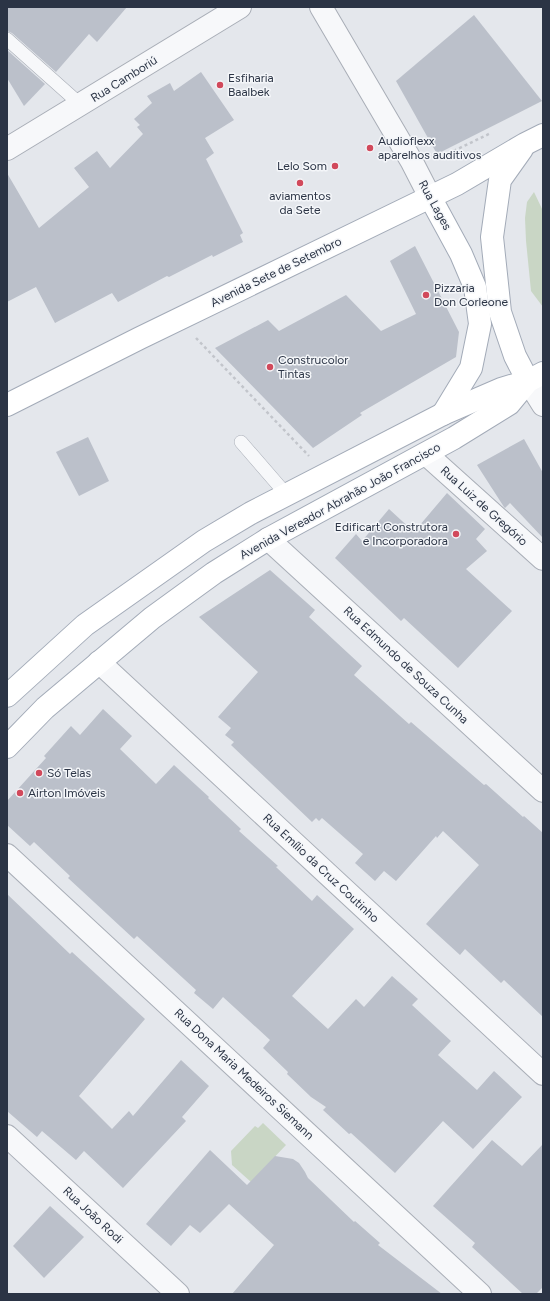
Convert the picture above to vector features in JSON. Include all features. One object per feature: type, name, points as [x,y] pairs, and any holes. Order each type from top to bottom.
[{"type":"main road","name":"Avenida Sete de Setembro","points":[[7,405],[179,319],[457,184],[534,140]]},
{"type":"main road","points":[[7,696],[85,625],[204,542],[251,513],[443,414],[501,389],[538,377],[515,356],[500,312],[492,237],[500,180],[534,140]]},
{"type":"main road","name":"Rua Lages","points":[[430,197],[461,254],[475,287],[480,324],[471,368],[443,414]]},
{"type":"main road","name":"Avenida Vereador Abrahão João Francisco","points":[[7,748],[45,708],[99,662],[152,618],[214,573],[268,539],[454,438],[509,404],[538,377]]},
{"type":"main road","points":[[251,513],[268,539]]},
{"type":"street","name":"Rua Camboriú","points":[[7,149],[240,7]]},
{"type":"street","name":"Rua Lages","points":[[321,7],[412,162],[430,197]]},
{"type":"street","points":[[538,377],[543,405]]},
{"type":"street","name":"Rua Luiz de Gregório","points":[[426,454],[543,559]]},
{"type":"street","name":"Rua Edmundo de Souza Cunha","points":[[268,539],[543,791]]},
{"type":"street","name":"Rua Emílio da Cruz Coutinho","points":[[99,662],[543,1074]]},
{"type":"street","name":"Rua Dona Maria Medeiros Siemann","points":[[7,855],[480,1294]]},
{"type":"street","name":"Rua João Rodi","points":[[7,1136],[178,1294]]},
{"type":"lane","points":[[7,39],[81,105]]},
{"type":"lane","points":[[241,442],[286,494]]},
{"type":"path","points":[[432,154],[443,156],[493,132]]},
{"type":"path","points":[[179,319],[326,474]]},
{"type":"green space","points":[[534,192],[543,211],[543,307],[531,291],[526,241],[525,218],[527,202]]},
{"type":"green space","points":[[263,1123],[286,1145],[251,1182],[232,1165],[231,1151],[255,1126],[258,1128]]},
{"type":"building","points":[[7,7],[127,7],[97,42],[89,34],[56,72],[12,33],[7,31]]},
{"type":"building","points":[[474,15],[542,101],[437,154],[396,81]]},
{"type":"building","points":[[7,50],[45,84],[24,106],[7,78]]},
{"type":"building","points":[[201,72],[234,120],[205,138],[214,153],[206,159],[243,233],[240,235],[243,242],[213,257],[212,255],[169,277],[167,276],[118,302],[112,293],[55,323],[36,287],[7,302],[7,173],[39,228],[89,187],[74,168],[97,151],[110,168],[143,134],[137,127],[140,125],[134,119],[152,103],[147,96],[170,83],[174,91]]},
{"type":"building","points":[[415,246],[459,332],[456,357],[360,413],[362,415],[313,448],[215,348],[268,320],[279,331],[346,295],[381,331],[416,314],[390,261]]},
{"type":"building","points":[[88,437],[109,481],[79,496],[56,452]]},
{"type":"building","points":[[524,439],[543,473],[543,538],[510,503],[505,508],[504,507],[477,465]]},
{"type":"building","points":[[447,493],[485,529],[476,539],[487,551],[466,569],[512,611],[458,668],[404,618],[401,621],[335,558],[356,534],[362,541],[389,509],[414,532]]},
{"type":"building","points":[[270,570],[315,610],[309,617],[362,666],[354,675],[409,724],[411,722],[484,785],[486,784],[543,833],[543,1017],[504,980],[501,983],[465,949],[460,955],[426,924],[479,865],[443,831],[437,838],[436,836],[396,881],[384,871],[375,881],[355,863],[363,854],[322,818],[319,821],[316,818],[312,822],[231,745],[234,742],[225,735],[231,728],[218,717],[258,672],[199,617]]},
{"type":"building","points":[[103,709],[132,736],[120,749],[156,784],[174,765],[209,797],[208,798],[241,829],[239,831],[278,866],[276,867],[312,901],[317,895],[354,929],[292,996],[328,1029],[356,999],[364,1007],[392,976],[418,999],[412,1005],[451,1041],[438,1055],[477,1090],[494,1071],[522,1097],[473,1149],[443,1121],[395,1173],[351,1133],[349,1134],[323,1110],[326,1107],[311,1097],[287,1074],[288,1072],[263,1048],[270,1040],[223,997],[213,1009],[194,993],[196,990],[137,936],[134,939],[68,878],[70,876],[34,842],[30,846],[7,825],[7,801],[46,758],[44,756],[71,726],[80,735]]},
{"type":"building","points":[[7,894],[70,954],[72,952],[145,1019],[79,1096],[112,1129],[129,1111],[133,1116],[181,1060],[209,1086],[182,1117],[186,1121],[123,1188],[84,1151],[76,1160],[42,1131],[37,1137],[7,1111]]},
{"type":"building","points":[[492,1140],[522,1166],[543,1144],[543,1287],[536,1294],[523,1294],[472,1247],[475,1243],[433,1206]]},
{"type":"building","points":[[210,1150],[247,1185],[275,1156],[293,1159],[299,1163],[308,1178],[354,1222],[355,1221],[380,1243],[378,1245],[442,1294],[232,1294],[274,1245],[229,1204],[200,1233],[190,1225],[171,1246],[146,1224]]},
{"type":"building","points":[[50,1206],[84,1237],[44,1278],[13,1246]]},
{"type":"place","name":"Esfiharia Baalbek","points":[[220,85]]},
{"type":"place","name":"Audioflexx aparelhos auditivos","points":[[370,148]]},
{"type":"place","name":"Lelo Som","points":[[335,166]]},
{"type":"place","name":"aviamentos da Sete","points":[[300,183]]},
{"type":"place","name":"Pizzaria Don Corleone","points":[[426,295]]},
{"type":"place","name":"Construcolor Tintas","points":[[270,367]]},
{"type":"place","name":"Edificart Construtora e Incorporadora","points":[[456,534]]},
{"type":"place","name":"Só Telas","points":[[39,773]]},
{"type":"place","name":"Airton Imóveis","points":[[20,793]]}]
